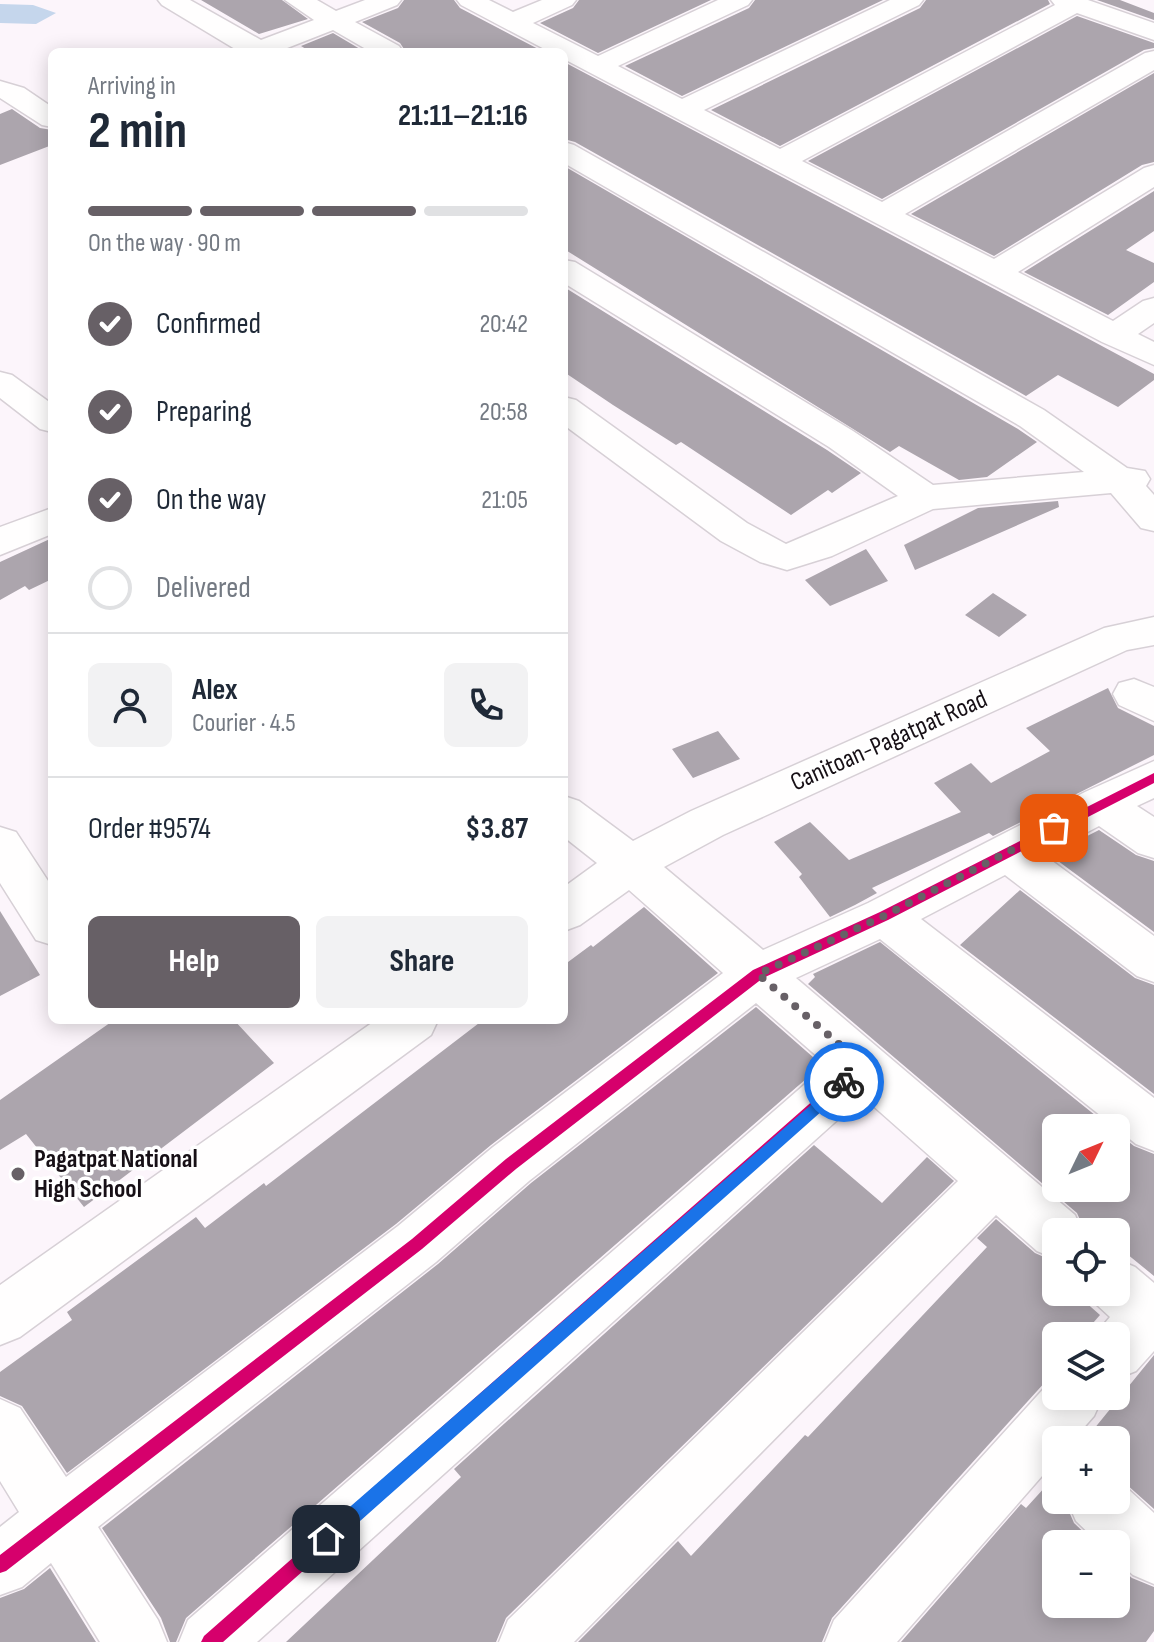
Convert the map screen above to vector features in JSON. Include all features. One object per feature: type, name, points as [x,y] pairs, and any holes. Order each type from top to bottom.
[{"type":"street","points":[[171,0],[250,48]]},
{"type":"street","points":[[298,0],[383,48]]},
{"type":"street","points":[[263,48],[388,0]]},
{"type":"street","points":[[470,0],[563,48]]},
{"type":"street","points":[[513,22],[563,0]]},
{"type":"street","points":[[597,66],[739,0]]},
{"type":"street","points":[[682,110],[910,0]]},
{"type":"street","points":[[781,160],[1070,2],[1154,32]]},
{"type":"street","points":[[568,51],[1154,355]]},
{"type":"street","points":[[885,213],[1154,59]]},
{"type":"street","points":[[0,89],[14,94],[48,116]]},
{"type":"street","points":[[568,153],[1138,478],[1154,519]]},
{"type":"street","points":[[997,271],[1154,174]]},
{"type":"street","points":[[568,271],[841,439],[926,498]]},
{"type":"street","points":[[1114,335],[1154,308]]},
{"type":"street","points":[[0,382],[48,418]]},
{"type":"street","points":[[568,411],[734,532],[787,557],[819,547],[926,498],[1138,478]]},
{"type":"street","points":[[0,542],[48,522]]},
{"type":"street","name":"Canitoan-Pagatpat Road","points":[[568,909],[630,864],[707,823],[1118,638],[1154,631]]},
{"type":"street","points":[[0,1565],[392,1263],[511,1164],[758,974],[884,916],[1154,778]]},
{"type":"street","points":[[1100,804],[1154,840]]},
{"type":"street","points":[[568,816],[630,864],[1042,1221]]},
{"type":"street","points":[[0,845],[48,920]]},
{"type":"street","points":[[1008,852],[1154,962]]},
{"type":"street","points":[[884,916],[1154,1128]]},
{"type":"street","points":[[0,1318],[408,1024]]},
{"type":"street","points":[[210,1642],[863,1065]]},
{"type":"street","points":[[530,1642],[995,1180]]},
{"type":"street","points":[[0,1428],[136,1642]]},
{"type":"street","points":[[856,1642],[1042,1453]]},
{"type":"street","points":[[1112,1514],[1154,1554]]},
{"type":"water","points":[[0,4],[33,5],[56,13],[36,24],[0,23]]},
{"type":"building","points":[[201,0],[282,0],[308,19],[259,34]]},
{"type":"building","points":[[404,0],[454,0],[460,8],[536,48],[403,48],[400,43],[362,22],[398,8]]},
{"type":"building","points":[[579,0],[711,0],[598,53],[540,23],[573,8]]},
{"type":"building","points":[[755,0],[883,0],[682,96],[625,66],[749,8]]},
{"type":"building","points":[[926,0],[1048,0],[1050,4],[780,146],[711,110],[920,8]]},
{"type":"building","points":[[1097,0],[1120,0],[1154,13],[1154,20]]},
{"type":"building","points":[[1077,16],[1154,43],[1154,48],[1144,50],[882,199],[808,161]]},
{"type":"building","points":[[333,33],[358,48],[304,48],[301,46]]},
{"type":"building","points":[[568,64],[1154,374],[1154,380],[1118,407],[1058,375],[1026,396],[568,140]]},
{"type":"building","points":[[1154,73],[1154,162],[1142,165],[994,256],[911,214]]},
{"type":"building","points":[[12,109],[40,128],[48,129],[48,147],[0,165],[0,114]]},
{"type":"building","points":[[568,168],[1037,442],[987,477],[959,480],[899,446],[890,452],[568,251]]},
{"type":"building","points":[[1154,191],[1154,231],[1126,250],[1154,263],[1154,282],[1108,315],[1024,272]]},
{"type":"building","points":[[568,289],[861,473],[832,493],[828,490],[791,515],[681,442],[676,445],[568,375]]},
{"type":"building","points":[[1058,501],[1059,507],[915,570],[904,545],[978,508]]},
{"type":"building","points":[[48,540],[48,581],[29,590],[25,586],[0,600],[0,562]]},
{"type":"building","points":[[866,549],[888,581],[830,606],[805,580]]},
{"type":"building","points":[[993,593],[1027,615],[999,637],[965,615]]},
{"type":"building","points":[[1108,688],[1118,708],[1154,726],[1154,755],[993,836],[989,833],[872,888],[877,893],[830,917],[799,877],[802,874],[774,842],[810,822],[849,860],[961,812],[934,783],[971,763],[991,783],[1050,751],[1026,728]]},
{"type":"building","points":[[718,731],[740,759],[693,778],[672,749]]},
{"type":"building","points":[[1099,830],[1136,855],[1154,861],[1154,932],[1050,855]]},
{"type":"building","points":[[1020,890],[1135,978],[1154,985],[1154,1094],[960,945]]},
{"type":"building","points":[[644,907],[718,973],[491,1145],[396,1224],[67,1473],[22,1406],[0,1396],[0,1372],[72,1320],[67,1312],[196,1217],[205,1228],[264,1183],[266,1186],[478,1024],[568,1024],[568,962],[591,945],[593,947]]},
{"type":"building","points":[[0,911],[40,975],[0,996]]},
{"type":"building","points":[[880,942],[1094,1114],[1042,1114],[1042,1183],[808,984],[815,977],[813,974]]},
{"type":"building","points":[[756,1007],[822,1065],[186,1618],[176,1642],[170,1642],[161,1618],[102,1528],[438,1264],[531,1183]]},
{"type":"building","points":[[108,1024],[238,1024],[274,1063],[84,1207],[26,1134],[0,1150],[0,1100]]},
{"type":"building","points":[[1130,1143],[1154,1154],[1154,1276],[1130,1256],[1130,1218],[1079,1218],[1064,1202],[1130,1202]]},
{"type":"building","points":[[814,1145],[882,1203],[927,1157],[954,1181],[506,1618],[496,1642],[286,1642],[461,1477],[454,1469]]},
{"type":"building","points":[[996,1219],[1042,1256],[1042,1306],[1090,1306],[1100,1315],[1094,1322],[1042,1322],[1042,1386],[832,1618],[822,1642],[578,1642],[678,1541],[691,1556],[987,1247],[977,1238]]},
{"type":"building","points":[[1154,1355],[1154,1509],[1130,1488],[1130,1426],[1096,1426],[1109,1410],[1130,1410],[1130,1385]]},
{"type":"building","points":[[1042,1490],[1042,1514],[1070,1514],[1081,1530],[1042,1530],[1042,1618],[1130,1618],[1130,1576],[1154,1587],[1154,1631],[1146,1642],[901,1642],[1021,1504],[1026,1508]]},
{"type":"building","points":[[50,1568],[96,1642],[0,1642],[0,1598],[24,1589]]},
{"type":"cycle path","points":[[0,1565],[417,1244],[511,1164],[758,974],[884,916],[1154,778]]},
{"type":"cycle path","points":[[210,1642],[863,1065]]},
{"type":"way so far","points":[[844,1082],[863,1065],[758,974],[884,916],[1054,828]]},
{"type":"place","name":"Pagatpat National High School","points":[[18,1174]]},
{"type":"route","points":[[326,1539],[844,1082]]}]
